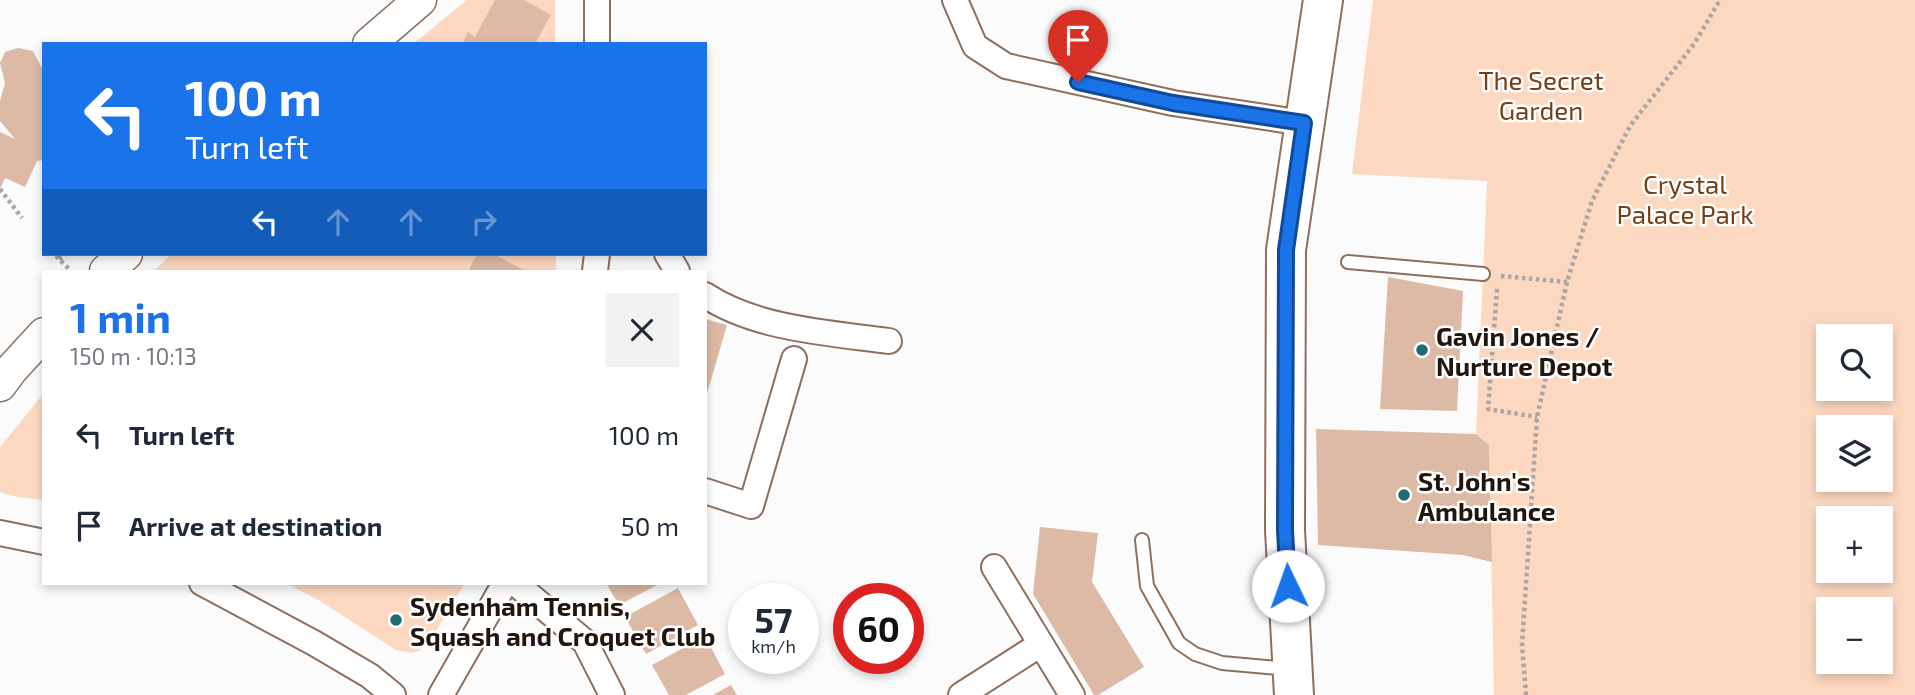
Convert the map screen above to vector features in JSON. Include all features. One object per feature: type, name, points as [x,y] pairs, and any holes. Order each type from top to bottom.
[{"type":"main road","points":[[1293,682],[1285,530],[1286,250],[1323,0]]},
{"type":"street","points":[[371,42],[420,0]]},
{"type":"street","points":[[597,0],[597,42]]},
{"type":"street","points":[[956,0],[975,46],[1006,65],[1173,103],[1304,123]]},
{"type":"street","points":[[107,270],[124,256]]},
{"type":"street","points":[[707,296],[751,316],[797,329],[890,341]]},
{"type":"street","points":[[0,386],[11,369],[42,336]]},
{"type":"street","points":[[707,492],[751,506],[794,359]]},
{"type":"street","points":[[0,533],[42,542]]},
{"type":"street","points":[[994,567],[1072,695]]},
{"type":"street","points":[[206,585],[314,643],[370,676],[393,695]]},
{"type":"street","points":[[440,695],[505,585]]},
{"type":"street","points":[[517,585],[584,642],[612,695]]},
{"type":"street","points":[[961,695],[1041,644]]},
{"type":"lane","points":[[1348,262],[1483,274]]},
{"type":"lane","points":[[1142,541],[1147,586],[1179,643],[1195,654],[1293,682]]},
{"type":"path","points":[[1526,695],[1522,645],[1537,417],[1567,282],[1592,201],[1630,126],[1694,44],[1720,0]]},
{"type":"path","points":[[0,189],[22,218]]},
{"type":"path","points":[[62,256],[58,258],[70,270]]},
{"type":"path","points":[[1483,274],[1567,282]]},
{"type":"path","points":[[1498,276],[1488,410],[1537,417]]},
{"type":"green space","points":[[467,0],[555,0],[555,42],[415,42]]},
{"type":"green space","name":"Crystal Palace Park","points":[[1373,0],[1915,0],[1915,695],[1494,695],[1489,445],[1476,434],[1487,181],[1352,174]]},
{"type":"green space","points":[[169,256],[556,256],[556,270],[155,270]]},
{"type":"green space","points":[[42,395],[42,500],[0,492],[0,447]]},
{"type":"green space","name":"Sydenham Tennis, Squash and Croquet Club","points":[[290,585],[464,585],[431,639],[419,651],[412,653],[396,650],[320,601]]},
{"type":"building","points":[[495,0],[524,0],[551,15],[536,42],[463,42],[468,32],[475,37]]},
{"type":"building","points":[[18,48],[33,51],[42,68],[42,160],[37,161],[25,187],[5,178],[0,189],[0,132],[15,139],[0,121],[0,101],[5,83],[0,63],[5,52]]},
{"type":"building","points":[[476,256],[497,256],[524,270],[469,270]]},
{"type":"building","name":"Gavin Jones / Nurture Depot","points":[[1388,277],[1463,291],[1457,411],[1380,409]]},
{"type":"building","points":[[707,320],[727,325],[707,394]]},
{"type":"building","name":"St. John's Ambulance","points":[[1316,429],[1476,434],[1489,445],[1492,562],[1463,555],[1318,545]]},
{"type":"building","points":[[1040,527],[1098,533],[1092,582],[1144,667],[1098,695],[1094,695],[1033,594]]},
{"type":"building","points":[[607,585],[657,585],[619,605]]},
{"type":"building","points":[[678,588],[698,625],[646,654],[625,617]]},
{"type":"building","points":[[705,636],[725,674],[686,695],[669,695],[652,665]]},
{"type":"building","points":[[731,685],[737,695],[713,695]]},
{"type":"place","name":"Gavin Jones / Nurture Depot","points":[[1422,350]]},
{"type":"place","name":"St. John's Ambulance","points":[[1404,495]]},
{"type":"place","name":"Sydenham Tennis, Squash and Croquet Club","points":[[396,620]]},
{"type":"route","points":[[1078,82],[1173,103],[1304,123],[1286,250],[1285,530],[1288,586]]},
{"type":"park label","name":"The Secret Garden","points":[[1541,94]]}]
